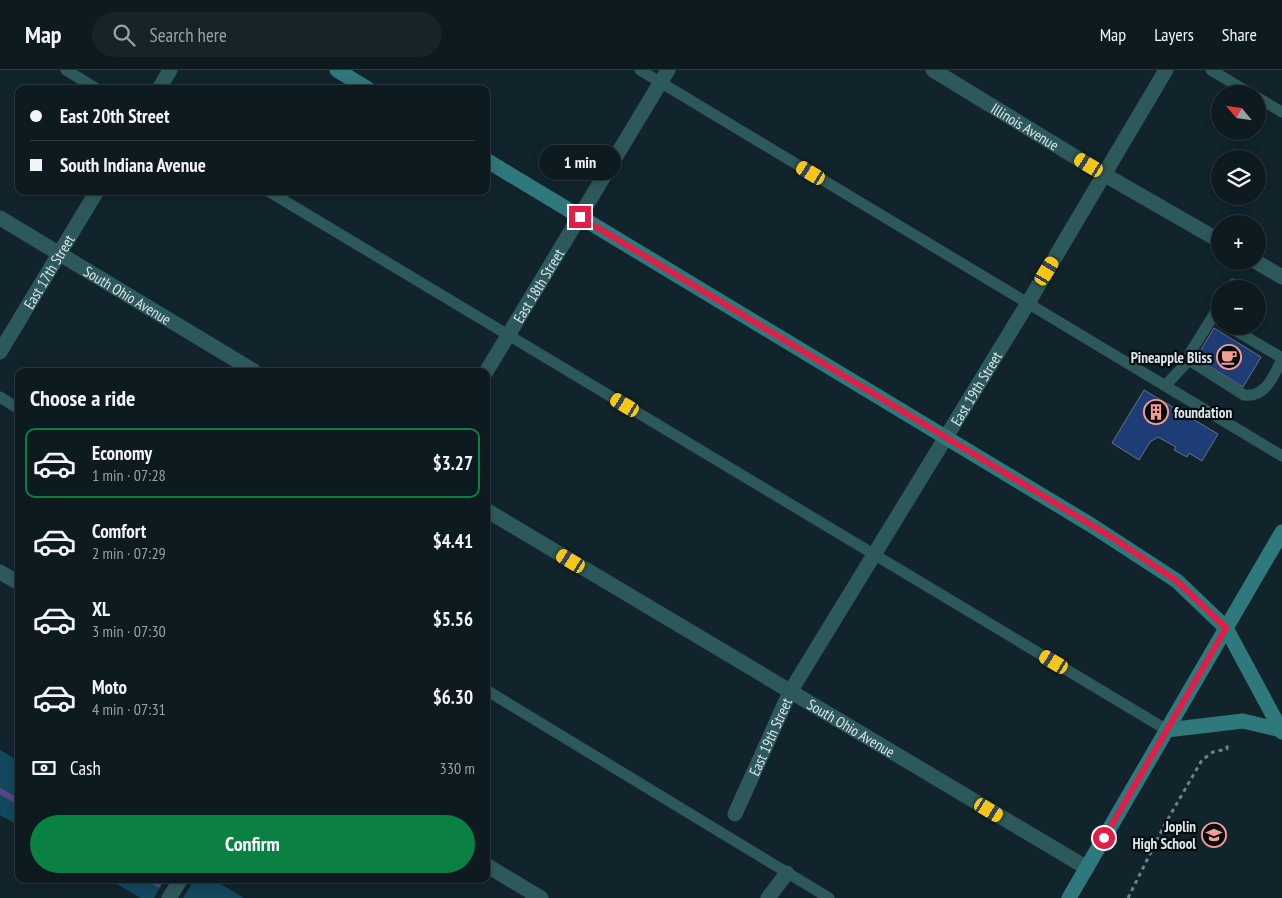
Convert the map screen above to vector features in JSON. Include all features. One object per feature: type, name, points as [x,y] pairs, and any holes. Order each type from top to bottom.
[{"type":"street","points":[[161,85],[170,70]]},
{"type":"street","points":[[337,70],[361,85]]},
{"type":"street","name":"Illinois Avenue","points":[[933,70],[1105,175],[1211,236]]},
{"type":"street","name":"East 19th Street","points":[[735,814],[790,692],[1028,303],[1166,70]]},
{"type":"street","name":"East 18th Street","points":[[488,368],[664,76]]},
{"type":"street","points":[[490,162],[1113,538],[1177,581],[1226,628],[1281,731]]},
{"type":"street","name":"East 17th Street","points":[[0,352],[95,195]]},
{"type":"street","name":"South Ohio Avenue","points":[[0,218],[249,368]]},
{"type":"street","points":[[1266,268],[1282,277]]},
{"type":"street","name":"South Ohio Avenue","points":[[490,512],[1086,868]]},
{"type":"street","points":[[1069,898],[1282,532]]},
{"type":"street","points":[[0,572],[15,581]]},
{"type":"street","points":[[1166,730],[1243,721],[1281,731]]},
{"type":"street","points":[[490,867],[541,898]]},
{"type":"street","points":[[768,898],[787,873]]},
{"type":"street","points":[[169,898],[178,883]]},
{"type":"lane","points":[[66,70],[90,85]]},
{"type":"lane","points":[[640,70],[664,76],[1028,303],[1282,456]]},
{"type":"lane","points":[[1211,70],[1236,85]]},
{"type":"lane","points":[[1266,103],[1282,112]]},
{"type":"lane","points":[[275,195],[1166,730]]},
{"type":"lane","points":[[1166,386],[1189,360],[1190,353],[1211,326]]},
{"type":"lane","points":[[1189,360],[1244,394],[1252,396],[1268,386],[1282,358],[1243,335]]},
{"type":"lane","points":[[0,398],[15,407]]},
{"type":"lane","points":[[490,692],[829,898]]},
{"type":"path","points":[[1128,898],[1165,824],[1196,768],[1207,755],[1227,749],[1227,745]]},
{"type":"shaded area","points":[[0,750],[15,759],[15,824],[0,815]]},
{"type":"shaded area","points":[[115,883],[163,883],[154,898],[141,898]]},
{"type":"shaded area","points":[[192,883],[219,883],[244,898],[183,898]]},
{"type":"building","name":"Pineapple Bliss","points":[[1211,333],[1211,335],[1225,335],[1261,357],[1243,387],[1196,358]]},
{"type":"building","name":"foundation","points":[[1144,390],[1218,434],[1202,461],[1189,453],[1187,457],[1174,450],[1176,447],[1158,437],[1150,442],[1139,460],[1112,443]]},
{"type":"waterway","points":[[0,791],[15,800]]},
{"type":"place","name":"Pineapple Bliss","points":[[1229,357]]},
{"type":"place","name":"foundation","points":[[1156,412]]},
{"type":"place","name":"Joplin High School","points":[[1214,835]]},
{"type":"route","points":[[580,217],[1113,538],[1177,581],[1226,628],[1104,838]]}]
